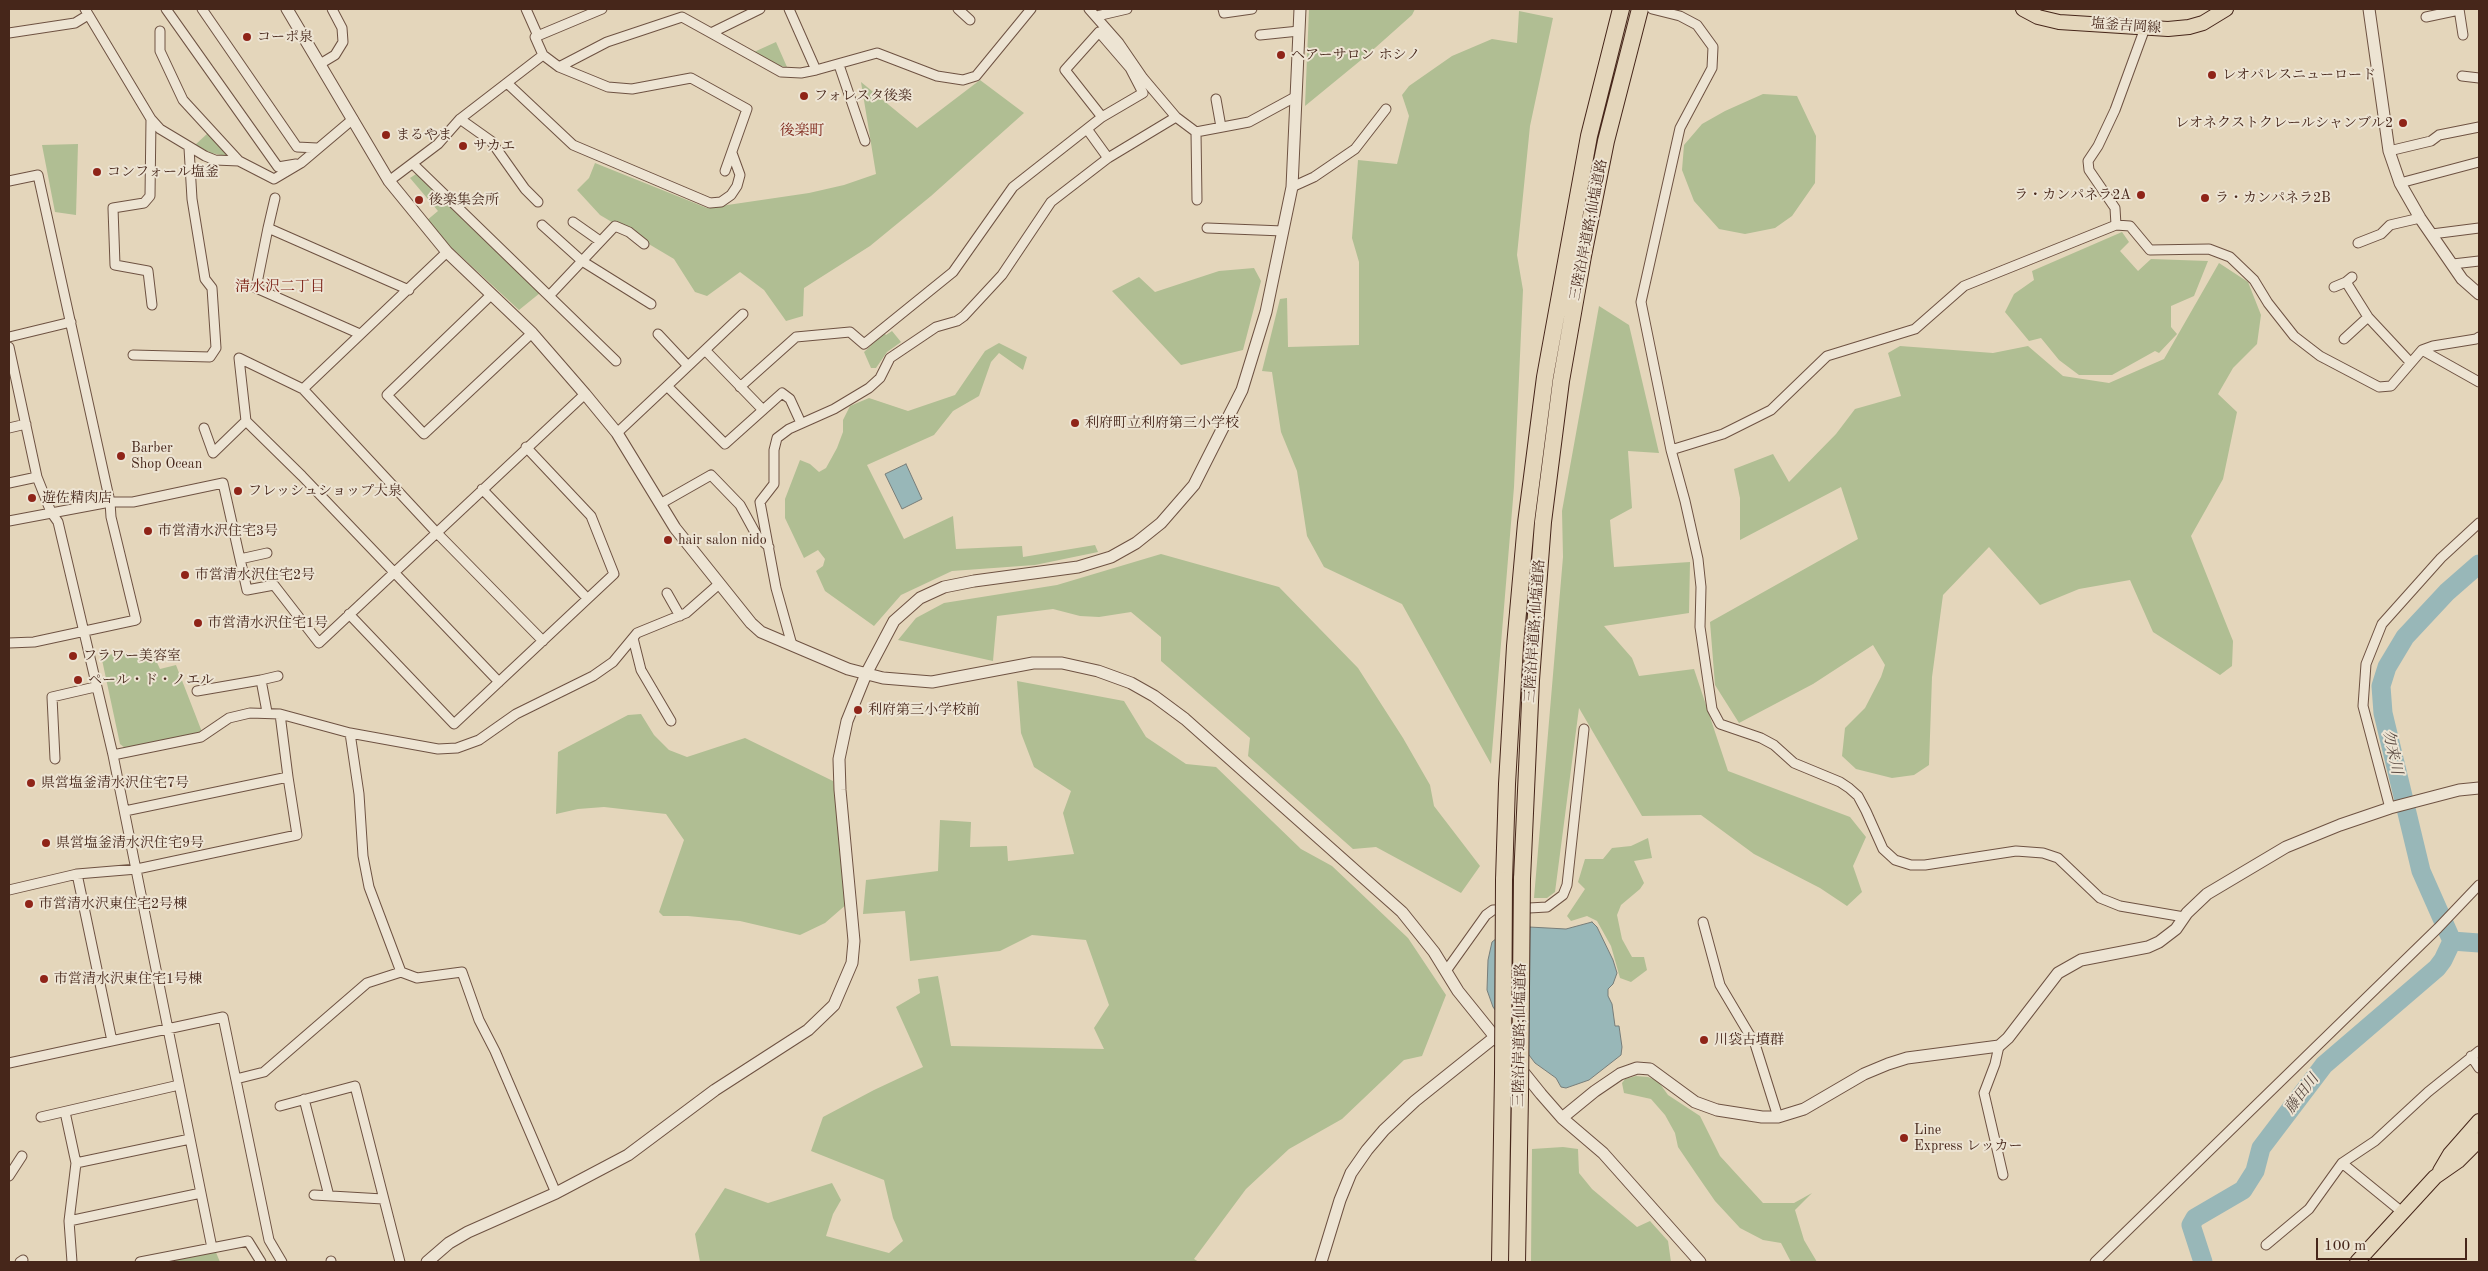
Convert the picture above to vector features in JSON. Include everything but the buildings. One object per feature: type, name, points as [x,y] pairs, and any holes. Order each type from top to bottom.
[{"type":"highway","name":"三陸沿岸道路;仙塩道路","points":[[1500,1262],[1504,880],[1507,784],[1515,646],[1526,523],[1542,396],[1565,258],[1589,136],[1621,9]]},
{"type":"highway","name":"三陸沿岸道路;仙塩道路","points":[[1517,1262],[1522,879],[1531,680],[1543,522],[1561,381],[1583,256],[1606,141],[1640,9]]},
{"type":"main road","name":"塩釜吉岡線","points":[[2023,9],[2038,17],[2059,22],[2144,28],[2188,27],[2203,23],[2226,9]]},
{"type":"main road","points":[[2435,1178],[2450,1154],[2479,1120]]},
{"type":"main road","points":[[2357,1262],[2435,1178],[2458,1161],[2479,1140]]},
{"type":"street","points":[[166,9],[278,167],[301,163]]},
{"type":"street","points":[[202,9],[297,147],[318,148]]},
{"type":"street","points":[[287,9],[389,181],[447,252],[532,333],[585,394],[617,433],[675,528],[719,584],[761,632],[848,669],[883,678],[932,682],[1048,662],[1098,671],[1131,683],[1154,696],[1185,719],[1374,886],[1415,926],[1495,1037],[1562,1118],[1603,1153],[1700,1262]]},
{"type":"street","points":[[320,64],[335,55],[343,42],[342,28],[332,9]]},
{"type":"street","points":[[526,9],[538,36]]},
{"type":"street","points":[[602,9],[581,13],[535,37],[543,55],[559,67],[608,87],[632,90],[691,78],[748,109],[725,171]]},
{"type":"street","points":[[711,33],[760,9]]},
{"type":"street","points":[[789,9],[816,70]]},
{"type":"street","points":[[958,9],[970,20]]},
{"type":"street","points":[[559,67],[607,42],[682,17],[781,72],[801,73],[877,54],[937,76],[963,80],[976,76],[1031,9]]},
{"type":"street","points":[[1089,9],[1119,42],[1144,78],[1176,117],[1196,132],[1249,122],[1295,97]]},
{"type":"street","points":[[1097,16],[1127,9]]},
{"type":"street","points":[[1223,9],[1224,12],[1252,9]]},
{"type":"street","points":[[427,1262],[449,1243],[468,1232],[556,1193],[628,1155],[715,1090],[808,1030],[834,1005],[852,963],[854,941],[840,790],[839,759],[848,721],[866,674],[894,621],[906,609],[933,591],[974,581],[1040,573],[1093,563],[1111,557],[1136,542],[1161,523],[1178,506],[1194,485],[1242,390],[1264,320],[1284,231],[1292,187],[1300,9]]},
{"type":"street","points":[[1652,9],[1680,16],[1697,25],[1713,47],[1712,68],[1680,128],[1641,302],[1671,450],[1686,501],[1698,559],[1701,587],[1700,627],[1710,700],[1716,719],[1720,724],[1761,738],[1774,745],[1794,763],[1850,788],[1858,796],[1866,811],[1883,850],[1895,860],[1911,865],[1925,865],[2016,851],[2043,853],[2058,858],[2100,898],[2120,906],[2184,917]]},
{"type":"street","points":[[2369,9],[2389,151],[2400,182],[2420,218],[2452,264],[2462,278],[2479,294]]},
{"type":"street","points":[[2426,16],[2459,9],[2463,35]]},
{"type":"street","points":[[9,33],[75,23],[87,12],[151,119],[160,129],[189,148],[215,160],[239,161]]},
{"type":"street","points":[[2116,224],[2115,208],[2090,170],[2088,161],[2098,146],[2115,110],[2144,28]]},
{"type":"street","points":[[160,31],[160,51],[183,100],[239,161],[274,179],[301,163],[353,119]]},
{"type":"street","points":[[1260,35],[1299,31]]},
{"type":"street","points":[[740,387],[796,337],[850,332],[864,344],[953,272],[1013,187],[1102,117],[1143,93],[1130,68],[1098,32],[1065,70],[1102,117]]},
{"type":"street","points":[[389,181],[438,144],[460,119],[543,55]]},
{"type":"street","points":[[839,65],[865,141]]},
{"type":"street","points":[[2462,76],[2479,78]]},
{"type":"street","points":[[507,84],[573,145],[710,203],[721,202],[731,195],[737,186],[740,175],[732,153]]},
{"type":"street","points":[[1216,99],[1221,127]]},
{"type":"street","points":[[1292,187],[1314,177],[1355,149],[1386,109]]},
{"type":"street","points":[[792,645],[776,588],[760,502],[774,484],[774,450],[777,438],[801,423],[834,409],[869,388],[880,378],[890,358],[936,327],[957,321],[964,316],[1002,275],[1051,202],[1108,158],[1176,117]]},
{"type":"street","points":[[151,119],[150,196],[144,203],[113,208],[115,265],[148,271],[152,305]]},
{"type":"street","points":[[460,119],[491,141],[525,189],[538,202]]},
{"type":"street","points":[[2389,151],[2431,141],[2440,135],[2479,127]]},
{"type":"street","points":[[1086,129],[1108,158]]},
{"type":"street","points":[[1196,132],[1197,200]]},
{"type":"street","points":[[133,356],[210,358],[216,348],[212,288],[205,279],[192,199],[189,148]]},
{"type":"street","points":[[2400,182],[2479,162]]},
{"type":"street","points":[[413,164],[616,361]]},
{"type":"street","points":[[9,181],[38,175],[110,502],[111,517],[136,620],[34,642],[9,643]]},
{"type":"street","points":[[275,198],[256,288],[360,334]]},
{"type":"street","points":[[2358,244],[2381,234],[2390,225],[2420,218]]},
{"type":"street","points":[[573,222],[600,241]]},
{"type":"street","points":[[1671,450],[1723,434],[1771,410],[1827,356],[1915,329],[1964,286],[2116,224],[2130,226],[2150,250],[2209,248],[2230,257],[2254,280],[2268,303],[2294,336],[2320,356],[2379,387],[2391,386],[2422,350],[2479,337]]},
{"type":"street","points":[[542,225],[582,261],[651,304]]},
{"type":"street","points":[[549,296],[615,226],[629,232],[644,244]]},
{"type":"street","points":[[268,228],[409,290]]},
{"type":"street","points":[[1206,228],[1284,231]]},
{"type":"street","points":[[2432,234],[2479,228]]},
{"type":"street","points":[[303,390],[447,252]]},
{"type":"street","points":[[2452,264],[2479,261]]},
{"type":"street","points":[[2334,286],[2349,279],[2368,317],[2410,362]]},
{"type":"street","points":[[492,294],[387,395],[424,434],[532,333]]},
{"type":"street","points":[[617,433],[743,314]]},
{"type":"street","points":[[2344,339],[2368,317]]},
{"type":"street","points":[[9,337],[71,322]]},
{"type":"street","points":[[658,334],[688,366]]},
{"type":"street","points":[[9,347],[11,367],[37,477],[51,512],[58,522],[84,631],[95,688],[113,755],[212,1248]]},
{"type":"street","points":[[705,350],[763,410]]},
{"type":"street","points":[[2422,350],[2479,382]]},
{"type":"street","points":[[499,682],[246,420],[239,358],[303,390],[436,532],[543,641]]},
{"type":"street","points":[[667,386],[725,444],[782,393],[790,399],[801,423]]},
{"type":"street","points":[[9,522],[51,512],[110,502],[133,502],[223,483],[247,590],[274,585],[319,643],[526,447],[585,394]]},
{"type":"street","points":[[204,428],[213,453],[246,420]]},
{"type":"street","points":[[9,428],[26,424]]},
{"type":"street","points":[[349,614],[454,724],[543,641],[614,574],[591,516],[526,447]]},
{"type":"street","points":[[660,504],[711,475],[740,505],[757,536],[769,547]]},
{"type":"street","points":[[9,484],[37,477]]},
{"type":"street","points":[[482,489],[588,598]]},
{"type":"street","points":[[2390,808],[2363,706],[2366,664],[2382,624],[2441,558],[2479,523]]},
{"type":"street","points":[[240,559],[268,553]]},
{"type":"street","points":[[113,755],[201,737],[229,718],[250,713],[267,712],[350,733],[438,749],[457,748],[479,740],[516,714],[593,676],[613,662],[637,633],[680,616],[719,584]]},
{"type":"street","points":[[667,593],[680,616]]},
{"type":"street","points":[[633,638],[641,670],[671,721]]},
{"type":"street","points":[[197,691],[278,676]]},
{"type":"street","points":[[261,680],[267,712]]},
{"type":"street","points":[[55,759],[52,697],[95,688]]},
{"type":"street","points":[[9,890],[77,874],[137,869],[297,836],[280,714]]},
{"type":"street","points":[[1446,971],[1493,910],[1547,907],[1563,895],[1567,885],[1584,729]]},
{"type":"street","points":[[350,733],[360,794],[363,856],[370,887],[402,972]]},
{"type":"street","points":[[125,811],[288,777]]},
{"type":"street","points":[[1562,1118],[1581,1101],[1620,1074],[1644,1067],[1650,1069],[1686,1096],[1706,1106],[1743,1115],[1778,1117],[1804,1109],[1864,1074],[1888,1064],[1907,1058],[1999,1046],[2008,1038],[2058,973],[2081,960],[2148,947],[2159,942],[2176,929],[2184,917],[2207,894],[2286,847],[2340,825],[2390,808],[2435,796],[2479,788]]},
{"type":"street","points":[[77,874],[112,1041]]},
{"type":"street","points":[[2095,1262],[2438,928],[2479,885]]},
{"type":"street","points":[[1703,922],[1720,985],[1754,1044],[1778,1117]]},
{"type":"street","points":[[236,1079],[264,1072],[366,983],[402,972],[417,978],[462,972],[479,1020],[495,1051],[556,1193]]},
{"type":"street","points":[[9,1063],[223,1018],[269,1240],[282,1262]]},
{"type":"street","points":[[1321,1262],[1340,1200],[1351,1173],[1367,1150],[1384,1130],[1415,1101],[1495,1037]]},
{"type":"street","points":[[1999,1046],[1995,1064],[1984,1093],[2003,1175]]},
{"type":"street","points":[[2266,1246],[2309,1209],[2342,1162],[2375,1141],[2420,1098],[2475,1054],[2479,1068]]},
{"type":"street","points":[[41,1117],[179,1085]]},
{"type":"street","points":[[280,1106],[355,1086],[400,1262]]},
{"type":"street","points":[[304,1099],[328,1196]]},
{"type":"street","points":[[65,1112],[76,1163],[68,1221],[72,1262]]},
{"type":"street","points":[[76,1163],[190,1139]]},
{"type":"street","points":[[9,1176],[22,1156]]},
{"type":"street","points":[[2342,1162],[2402,1212]]},
{"type":"street","points":[[68,1221],[201,1193]]},
{"type":"street","points":[[314,1195],[383,1199]]},
{"type":"street","points":[[140,1262],[161,1260],[248,1241],[261,1262]]},
{"type":"green space","points":[[1309,9],[1415,9],[1412,15],[1366,56],[1305,106]]},
{"type":"green space","points":[[1519,11],[1553,18],[1530,126],[1517,255],[1523,290],[1514,487],[1491,764],[1402,604],[1324,567],[1307,536],[1297,471],[1281,432],[1272,372],[1262,371],[1280,299],[1287,298],[1288,347],[1359,345],[1359,262],[1352,238],[1358,160],[1397,164],[1409,116],[1402,95],[1409,86],[1452,56],[1492,39],[1517,43]]},
{"type":"green space","points":[[776,42],[787,67],[774,65],[754,52]]},
{"type":"green space","points":[[980,80],[1024,113],[931,196],[870,246],[804,288],[803,316],[786,321],[764,290],[740,272],[707,296],[695,292],[674,259],[600,215],[577,190],[589,178],[595,163],[707,208],[809,193],[844,185],[876,174],[861,82],[917,128]]},
{"type":"green space","points":[[1763,94],[1797,96],[1816,136],[1815,183],[1792,216],[1775,228],[1745,234],[1719,229],[1694,201],[1682,170],[1684,145],[1702,124],[1725,111]]},
{"type":"green space","points":[[208,133],[228,153],[226,156],[211,153],[195,145]]},
{"type":"green space","points":[[78,144],[76,215],[55,212],[42,145]]},
{"type":"green space","points":[[416,174],[540,293],[519,310],[451,247],[426,221],[438,211],[410,178]]},
{"type":"green space","points":[[2122,232],[2129,242],[2120,251],[2138,271],[2151,259],[2208,261],[2194,296],[2171,306],[2171,327],[2177,334],[2159,353],[2155,351],[2112,375],[2079,375],[2059,360],[2041,338],[2029,341],[2005,312],[2014,294],[2034,280],[2032,271]]},
{"type":"green space","points":[[2219,263],[2248,282],[2261,315],[2257,344],[2233,368],[2218,394],[2237,412],[2223,479],[2191,536],[2233,641],[2232,666],[2220,675],[2153,632],[2130,580],[2079,589],[2040,605],[1989,547],[1943,595],[1932,677],[1929,765],[1914,775],[1892,778],[1856,769],[1842,756],[1845,728],[1865,708],[1885,665],[1873,645],[1813,684],[1739,723],[1715,685],[1710,622],[1858,539],[1841,487],[1740,540],[1740,498],[1734,469],[1773,454],[1789,482],[1836,434],[1855,409],[1901,396],[1888,353],[1900,346],[1993,353],[2028,346],[2063,376],[2109,383],[2164,359]]},
{"type":"green space","points":[[1254,268],[1261,281],[1243,350],[1181,365],[1112,291],[1139,277],[1155,292],[1219,271]]},
{"type":"green space","points":[[1599,306],[1629,325],[1659,453],[1628,451],[1632,508],[1610,520],[1614,567],[1690,562],[1689,613],[1604,626],[1632,658],[1639,676],[1694,669],[1728,771],[1850,817],[1866,837],[1853,866],[1862,892],[1847,906],[1820,888],[1754,854],[1701,815],[1642,816],[1579,708],[1555,892],[1547,898],[1534,898],[1563,557],[1562,511]]},
{"type":"green space","points":[[892,331],[901,342],[887,352],[876,368],[871,368],[864,352],[884,333],[886,335]]},
{"type":"green space","points":[[999,343],[1027,357],[1023,370],[999,353],[991,362],[979,396],[953,411],[934,435],[867,465],[904,539],[953,516],[956,549],[1022,546],[1023,557],[1095,545],[1098,552],[1035,565],[952,571],[901,595],[874,626],[825,591],[816,571],[823,566],[825,559],[818,550],[804,558],[785,518],[785,499],[800,460],[810,464],[819,472],[826,468],[837,448],[843,432],[843,420],[850,406],[869,398],[908,411],[955,395],[985,351]]},
{"type":"green space","points":[[1161,554],[1279,587],[1358,668],[1403,738],[1430,785],[1434,806],[1480,866],[1461,893],[1376,847],[1353,849],[1248,756],[1250,738],[1161,661],[1161,637],[1131,612],[1099,617],[1080,616],[1053,609],[997,616],[993,661],[898,640],[916,618],[944,603],[1057,585]]},
{"type":"green space","points":[[152,652],[160,669],[176,665],[202,732],[125,748],[120,744],[101,655]]},
{"type":"green space","points":[[1017,681],[1124,701],[1146,737],[1186,764],[1216,767],[1301,849],[1332,866],[1408,938],[1446,995],[1422,1056],[1404,1060],[1342,1119],[1289,1149],[1246,1189],[1194,1259],[1199,1262],[700,1262],[695,1234],[725,1188],[768,1203],[832,1183],[841,1200],[833,1214],[826,1236],[889,1253],[903,1241],[893,1218],[884,1180],[811,1151],[823,1117],[923,1067],[896,1007],[920,993],[918,979],[938,976],[951,1046],[1104,1049],[1094,1028],[1109,1005],[1086,940],[1032,935],[1000,951],[910,961],[905,911],[863,914],[866,880],[938,871],[940,820],[971,822],[970,847],[1007,846],[1008,861],[1074,854],[1063,813],[1071,791],[1034,767],[1021,733]]},
{"type":"green space","points":[[641,714],[654,735],[669,750],[687,757],[745,738],[833,781],[848,903],[825,923],[800,935],[740,921],[688,916],[663,916],[659,912],[684,840],[666,814],[604,807],[578,809],[556,814],[558,752],[628,715]]},
{"type":"green space","points":[[1648,838],[1652,858],[1634,861],[1644,883],[1640,889],[1621,905],[1617,915],[1622,939],[1632,957],[1644,957],[1647,970],[1631,982],[1620,978],[1611,946],[1597,921],[1587,916],[1571,921],[1567,916],[1585,889],[1578,882],[1585,859],[1603,859],[1612,848],[1631,846]]},
{"type":"green space","points":[[1636,1076],[1648,1077],[1658,1081],[1668,1095],[1700,1116],[1720,1156],[1763,1203],[1794,1203],[1812,1193],[1795,1210],[1804,1240],[1817,1262],[1791,1262],[1781,1243],[1763,1240],[1740,1228],[1715,1201],[1678,1147],[1675,1133],[1665,1115],[1651,1099],[1624,1093],[1622,1083],[1625,1079]]},
{"type":"green space","points":[[1563,1147],[1578,1149],[1579,1173],[1592,1189],[1637,1227],[1650,1221],[1668,1241],[1671,1262],[1531,1262],[1532,1149]]},
{"type":"green space","points":[[215,1250],[220,1262],[171,1262],[174,1259]]},
{"type":"water","points":[[906,464],[922,499],[902,509],[885,474]]},
{"type":"water","points":[[1592,922],[1597,927],[1613,960],[1617,973],[1613,984],[1608,989],[1608,996],[1612,1004],[1615,1026],[1619,1026],[1622,1047],[1621,1055],[1589,1080],[1566,1088],[1561,1087],[1556,1078],[1535,1063],[1493,1007],[1487,990],[1488,960],[1492,942],[1497,938],[1529,927],[1566,929]]},
{"type":"waterway","name":"勿来川","points":[[2452,941],[2421,871],[2383,713],[2381,686],[2387,667],[2405,637],[2447,592],[2479,564]]},
{"type":"waterway","name":"勿来川","points":[[2452,941],[2479,943]]},
{"type":"waterway","name":"藤田川","points":[[2203,1262],[2191,1225],[2195,1218],[2243,1190],[2255,1171],[2261,1148],[2324,1065],[2437,968],[2452,941]]},
{"type":"place","name":"コーポ泉","points":[[247,37]]},
{"type":"place","name":"ヘアーサロン ホシノ","points":[[1281,55]]},
{"type":"place","name":"レオパレスニューロード","points":[[2212,75]]},
{"type":"place","name":"フォレスタ後楽","points":[[804,96]]},
{"type":"place","name":"レオネクストクレールシャンブル2","points":[[2403,123]]},
{"type":"place","name":"まるやま","points":[[386,135]]},
{"type":"place","name":"サカエ","points":[[463,146]]},
{"type":"place","name":"コンフォール塩釜","points":[[97,172]]},
{"type":"place","name":"ラ・カンパネラ2A","points":[[2141,195]]},
{"type":"place","name":"ラ・カンパネラ2B","points":[[2205,198]]},
{"type":"place","name":"後楽集会所","points":[[419,200]]},
{"type":"place","name":"利府町立利府第三小学校","points":[[1075,423]]},
{"type":"place","name":"Barber Shop Ocean","points":[[121,456]]},
{"type":"place","name":"フレッシュショップ大泉","points":[[238,491]]},
{"type":"place","name":"遊佐精肉店","points":[[32,498]]},
{"type":"place","name":"市営清水沢住宅3号","points":[[148,531]]},
{"type":"place","name":"hair salon nido","points":[[668,540]]},
{"type":"place","name":"市営清水沢住宅2号","points":[[185,575]]},
{"type":"place","name":"市営清水沢住宅1号","points":[[198,623]]},
{"type":"place","name":"フラワー美容室","points":[[73,656]]},
{"type":"place","name":"ペール・ド・ノエル","points":[[78,680]]},
{"type":"place","name":"利府第三小学校前","points":[[858,710]]},
{"type":"place","name":"県営塩釜清水沢住宅7号","points":[[31,783]]},
{"type":"place","name":"県営塩釜清水沢住宅9号","points":[[46,843]]},
{"type":"place","name":"市営清水沢東住宅2号棟","points":[[29,904]]},
{"type":"place","name":"市営清水沢東住宅1号棟","points":[[44,979]]},
{"type":"place","name":"川袋古墳群","points":[[1704,1040]]},
{"type":"place","name":"Line Express レッカー","points":[[1904,1138]]},
{"type":"district","name":"後楽町","points":[[802,131]]},
{"type":"district","name":"清水沢二丁目","points":[[280,287]]}]
